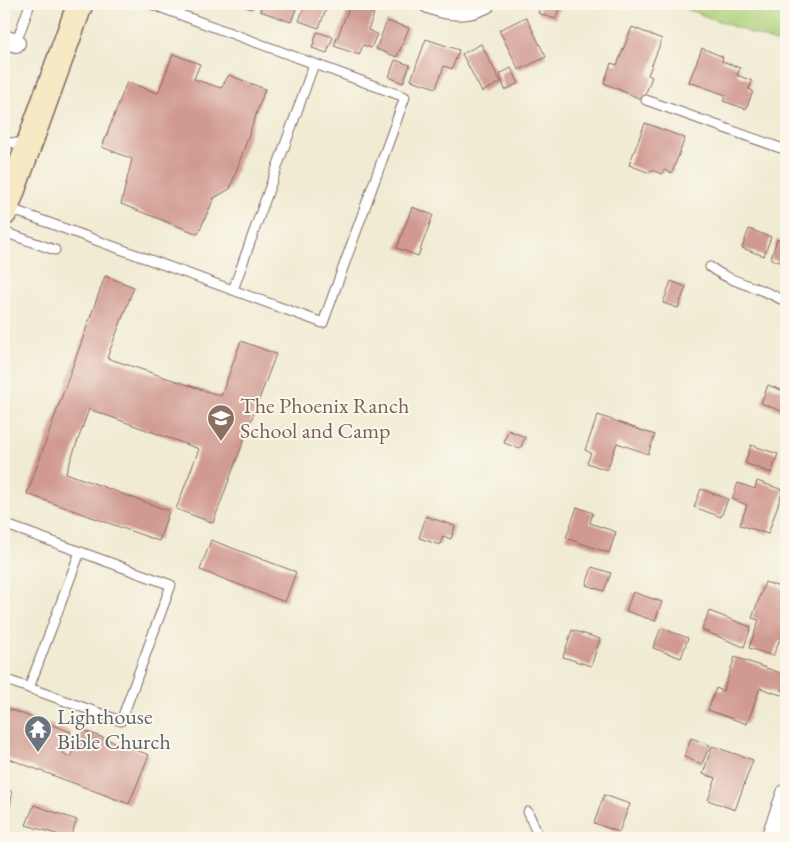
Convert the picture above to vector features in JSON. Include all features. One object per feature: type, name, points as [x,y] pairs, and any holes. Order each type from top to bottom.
[{"type":"main road","points":[[5,210],[80,4]]},
{"type":"street","points":[[428,4],[460,12],[474,10],[486,4]]},
{"type":"street","points":[[770,838],[786,793]]},
{"type":"lane","points":[[10,41],[30,4]]},
{"type":"lane","points":[[5,210],[324,323],[405,97],[151,4]]},
{"type":"lane","points":[[233,290],[314,64]]},
{"type":"lane","points":[[646,100],[786,150]]},
{"type":"lane","points":[[4,142],[28,144]]},
{"type":"lane","points":[[4,232],[55,250]]},
{"type":"lane","points":[[710,267],[726,278],[786,302]]},
{"type":"lane","points":[[4,524],[170,585],[121,721],[4,680]]},
{"type":"lane","points":[[29,688],[80,552]]},
{"type":"lane","points":[[4,791],[7,795],[4,812]]},
{"type":"lane","points":[[528,812],[539,838]]},
{"type":"green space","points":[[673,4],[786,4],[786,46]]},
{"type":"building","points":[[236,4],[253,4],[252,9]]},
{"type":"building","points":[[262,4],[298,4],[291,22],[260,11]]},
{"type":"building","points":[[305,4],[328,4],[319,28],[299,21]]},
{"type":"building","points":[[541,4],[561,4],[555,19],[538,13]]},
{"type":"building","points":[[350,5],[374,14],[368,30],[377,34],[371,48],[363,45],[359,55],[334,46]]},
{"type":"building","points":[[526,17],[546,57],[519,70],[499,30]]},
{"type":"building","points":[[387,21],[409,28],[397,57],[376,49]]},
{"type":"building","points":[[632,27],[662,39],[648,75],[652,77],[643,100],[604,83],[611,63],[617,65]]},
{"type":"building","points":[[317,32],[333,37],[327,53],[312,48]]},
{"type":"building","points":[[426,39],[459,50],[452,69],[444,66],[436,88],[411,80]]},
{"type":"building","points":[[481,44],[501,82],[482,92],[462,54]]},
{"type":"building","points":[[702,48],[723,57],[722,61],[740,68],[737,75],[752,81],[749,89],[753,91],[746,109],[723,101],[726,95],[689,82]]},
{"type":"building","points":[[173,54],[200,64],[194,79],[221,88],[229,75],[265,89],[230,189],[214,198],[198,234],[121,204],[132,159],[102,147],[127,82],[158,93]]},
{"type":"building","points":[[395,60],[410,65],[403,83],[389,77]]},
{"type":"building","points":[[511,68],[519,83],[505,90],[500,74]]},
{"type":"building","points":[[645,123],[685,138],[672,173],[664,170],[662,174],[651,170],[650,173],[629,165]]},
{"type":"building","points":[[412,207],[433,215],[418,256],[397,248]]},
{"type":"building","points":[[749,229],[771,237],[764,256],[742,248]]},
{"type":"building","points":[[777,239],[786,242],[786,264],[771,259]]},
{"type":"building","points":[[105,276],[134,287],[107,358],[221,396],[241,341],[276,354],[213,523],[176,509],[199,449],[89,409],[66,473],[169,511],[159,541],[27,494]]},
{"type":"building","points":[[671,281],[686,287],[678,308],[663,303]]},
{"type":"building","points":[[768,385],[786,392],[786,413],[761,403]]},
{"type":"building","points":[[598,415],[655,435],[648,454],[617,443],[607,470],[587,463],[591,453],[585,450]]},
{"type":"building","points":[[508,430],[525,437],[520,449],[504,443]]},
{"type":"building","points":[[751,445],[778,454],[771,473],[745,463]]},
{"type":"building","points":[[757,481],[783,490],[768,534],[740,525],[747,505],[732,499],[738,483],[755,489]]},
{"type":"building","points":[[701,489],[728,499],[721,517],[694,507]]},
{"type":"building","points":[[577,507],[593,513],[590,523],[616,532],[609,553],[566,538]]},
{"type":"building","points":[[426,516],[455,526],[451,539],[443,536],[440,545],[419,538]]},
{"type":"building","points":[[211,540],[296,572],[285,602],[200,570]]},
{"type":"building","points":[[592,567],[611,573],[604,591],[586,585]]},
{"type":"building","points":[[765,582],[786,589],[786,635],[783,643],[779,641],[773,656],[749,648],[759,620],[752,618]]},
{"type":"building","points":[[633,592],[662,602],[655,621],[626,611]]},
{"type":"building","points":[[709,611],[751,627],[744,647],[702,630]]},
{"type":"building","points":[[661,628],[688,638],[681,658],[653,648]]},
{"type":"building","points":[[572,630],[600,639],[591,666],[563,657]]},
{"type":"building","points":[[735,657],[786,675],[781,695],[760,688],[747,724],[708,710],[716,688],[723,691]]},
{"type":"building","points":[[4,707],[71,732],[63,753],[70,757],[82,730],[149,755],[129,804],[4,757]]},
{"type":"building","points":[[691,738],[710,745],[702,764],[684,757]]},
{"type":"building","points":[[712,746],[753,760],[735,810],[708,800],[716,778],[703,774]]},
{"type":"building","points":[[604,795],[630,804],[619,832],[594,823]]},
{"type":"building","points":[[34,805],[77,820],[70,838],[26,825]]},
{"type":"place","name":"The Phoenix Ranch School and Camp","points":[[221,442]]},
{"type":"place","name":"Lighthouse Bible Church","points":[[38,753]]}]
